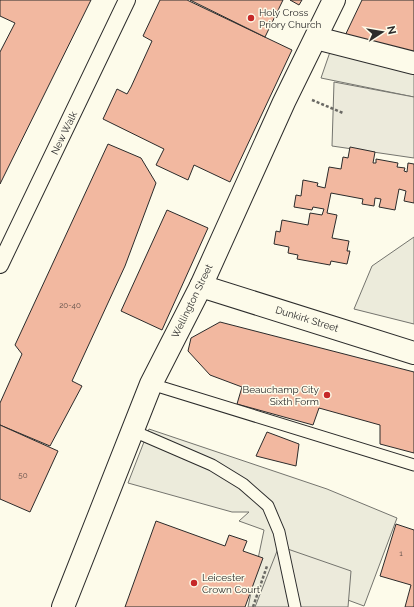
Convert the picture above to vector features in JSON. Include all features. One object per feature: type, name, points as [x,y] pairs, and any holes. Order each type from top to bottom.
[{"type":"street","name":"New Walk","points":[[0,265],[127,0]]},
{"type":"street","name":"Wellington Street","points":[[63,607],[131,430],[151,384],[201,286],[289,90],[334,0]]},
{"type":"street","points":[[316,38],[414,63]]},
{"type":"street","name":"Dunkirk Street","points":[[201,286],[414,353]]},
{"type":"lane","points":[[151,384],[414,465]]},
{"type":"lane","points":[[131,430],[212,465],[243,484],[268,506],[279,532],[295,607]]},
{"type":"path","points":[[289,90],[343,113]]},
{"type":"path","points":[[253,607],[279,532]]},
{"type":"shaded area","points":[[331,49],[414,68],[414,97],[321,78]]},
{"type":"shaded area","points":[[334,82],[414,97],[414,158],[332,146]]},
{"type":"shaded area","points":[[414,237],[414,324],[354,309],[372,266]]},
{"type":"shaded area","points":[[149,429],[327,489],[397,518],[364,606],[291,579],[285,607],[248,607],[264,530],[239,521],[249,512],[232,512],[128,483]]},
{"type":"shaded area","points":[[279,546],[351,571],[348,607],[255,607]]},
{"type":"building","points":[[0,0],[91,0],[0,184],[0,52],[15,23],[0,16]]},
{"type":"building","points":[[160,0],[187,0],[292,50],[230,182],[194,165],[188,180],[156,165],[164,149],[103,119],[117,89],[127,94],[131,87],[152,41],[143,36]]},
{"type":"building","name":"Holy Cross Priory Church","points":[[190,0],[283,0],[265,37]]},
{"type":"building","name":"Holy Cross Priory Church","points":[[290,0],[302,0],[299,5]]},
{"type":"building","points":[[362,0],[414,0],[414,57],[342,42]]},
{"type":"building","points":[[108,144],[141,158],[156,183],[125,266],[72,381],[82,386],[50,446],[0,425],[0,403],[22,354],[15,345]]},
{"type":"building","points":[[350,147],[375,152],[373,163],[376,163],[376,159],[398,163],[397,167],[405,168],[404,171],[407,172],[408,163],[414,164],[414,203],[404,201],[406,191],[399,189],[395,210],[379,207],[381,199],[375,198],[374,206],[362,204],[363,199],[331,193],[327,213],[337,215],[332,238],[349,241],[347,251],[350,251],[347,264],[331,261],[330,265],[297,259],[298,255],[288,253],[289,247],[274,244],[276,231],[280,232],[282,220],[308,225],[310,213],[322,215],[324,209],[313,207],[312,210],[294,207],[296,195],[301,196],[303,180],[318,183],[317,186],[325,188],[329,167],[341,169],[343,157],[348,158]]},
{"type":"building","points":[[167,210],[208,228],[162,330],[121,311]]},
{"type":"building","name":"Beauchamp City Sixth Form","points":[[220,322],[414,372],[414,453],[380,444],[380,425],[319,408],[313,425],[237,404],[242,387],[210,375],[188,351],[191,338]]},
{"type":"building","points":[[0,425],[58,451],[30,512],[0,499]]},
{"type":"building","points":[[267,432],[299,444],[296,466],[256,456]]},
{"type":"building","name":"Leicester Crown Court","points":[[156,521],[225,546],[229,535],[247,541],[243,551],[263,558],[245,607],[125,607]]},
{"type":"building","points":[[396,524],[414,530],[414,607],[405,607],[411,585],[380,576]]},
{"type":"place","name":"Holy Cross Priory Church","points":[[251,18]]},
{"type":"place","name":"Beauchamp City Sixth Form","points":[[327,395]]},
{"type":"place","name":"Leicester Crown Court","points":[[194,583]]}]
